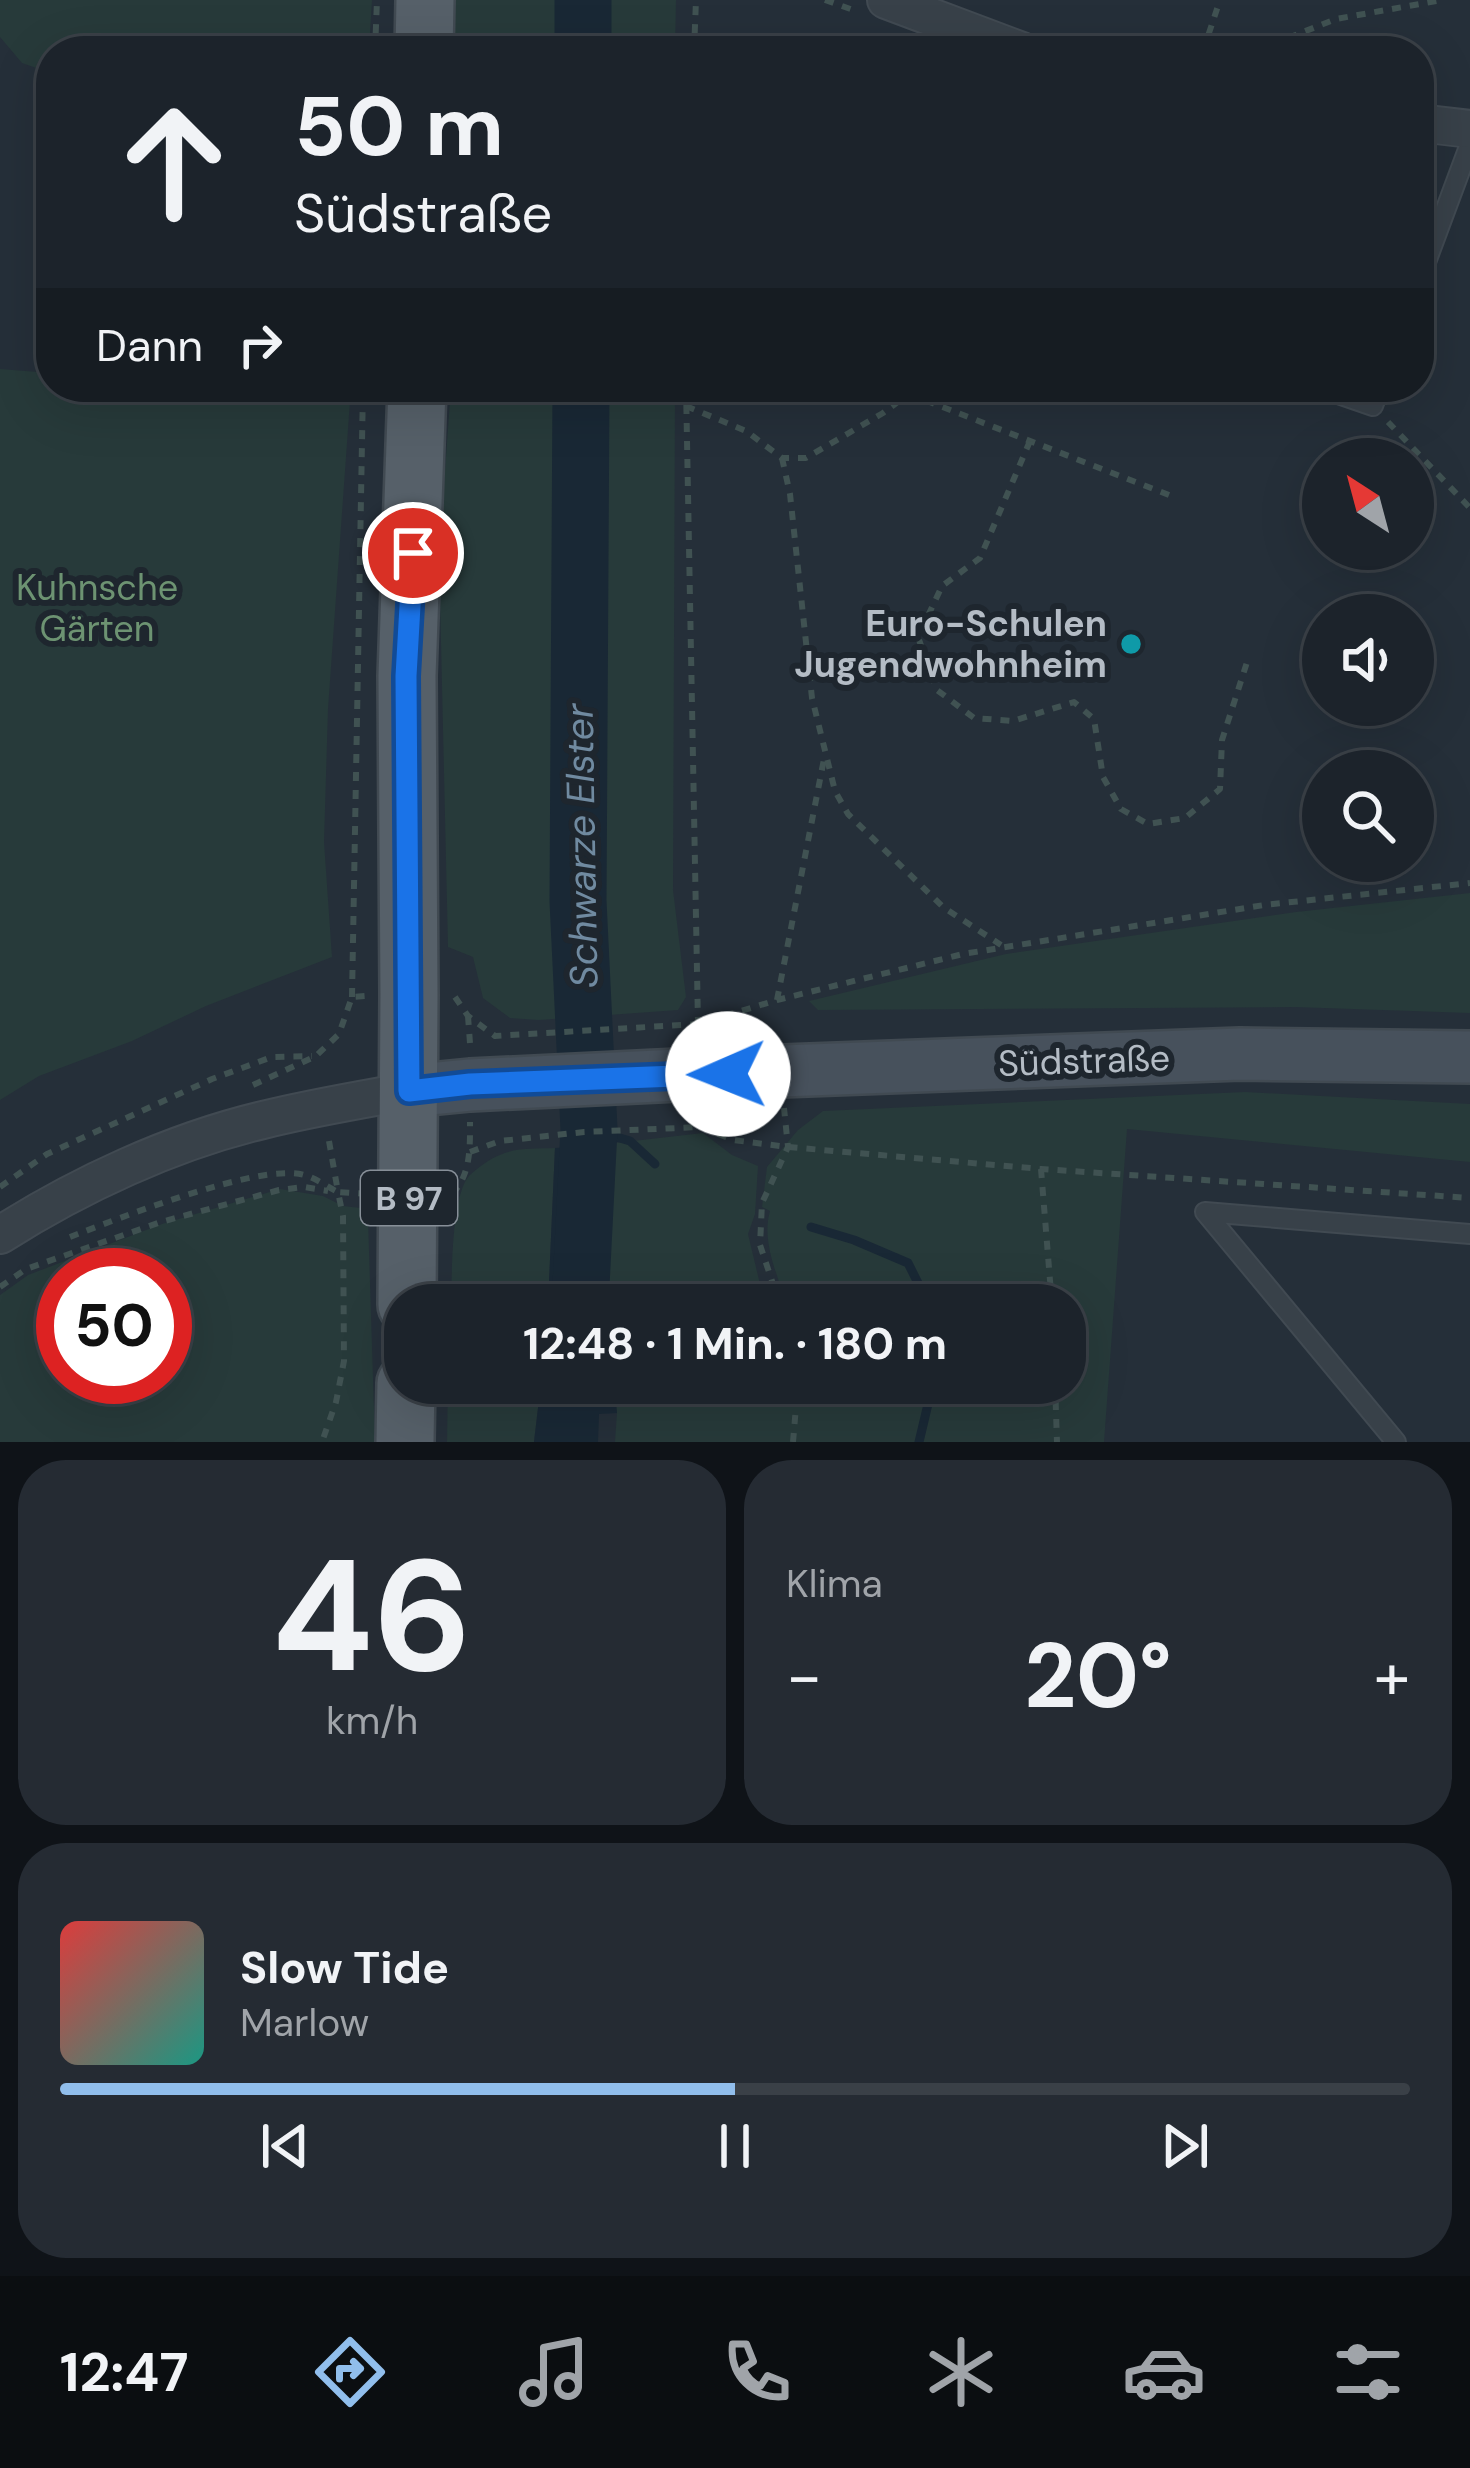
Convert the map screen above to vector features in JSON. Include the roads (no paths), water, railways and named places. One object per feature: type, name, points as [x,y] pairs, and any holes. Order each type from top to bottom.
[{"type":"main road","points":[[424,36],[425,0]]},
{"type":"main road","name":"B 97","points":[[407,1284],[406,676],[416,402]]},
{"type":"main road","name":"Südstraße","points":[[409,1091],[470,1084],[496,1060],[698,1049],[781,1071],[1240,1054],[1470,1057]]},
{"type":"main road","points":[[405,1442],[406,1404]]},
{"type":"street","points":[[886,0],[982,36]]},
{"type":"street","points":[[1434,125],[1470,129]]},
{"type":"street","points":[[0,1235],[81,1187],[192,1142],[259,1120],[409,1091]]},
{"type":"lane","points":[[1434,241],[1470,144]]},
{"type":"lane","points":[[1396,1442],[1205,1211],[1470,1234]]},
{"type":"water","points":[[598,1145],[604,1284],[549,1284],[555,1148]]},
{"type":"water","points":[[539,1404],[616,1404],[617,1413],[599,1414],[598,1442],[534,1442]]},
{"type":"waterway","name":"Schwarze Elster","points":[[583,0],[583,36]]},
{"type":"waterway","name":"Schwarze Elster","points":[[581,402],[578,901],[589,1129],[581,1284]]},
{"type":"waterway","points":[[589,1129],[630,1141],[655,1164]]},
{"type":"waterway","points":[[811,1227],[908,1263],[918,1284]]},
{"type":"waterway","points":[[919,1442],[928,1404]]},
{"type":"place","name":"Euro-Schulen Jugendwohnheim","points":[[1131,644]]},
{"type":"park label","name":"Kuhnsche Gärten","points":[[97,608]]}]
